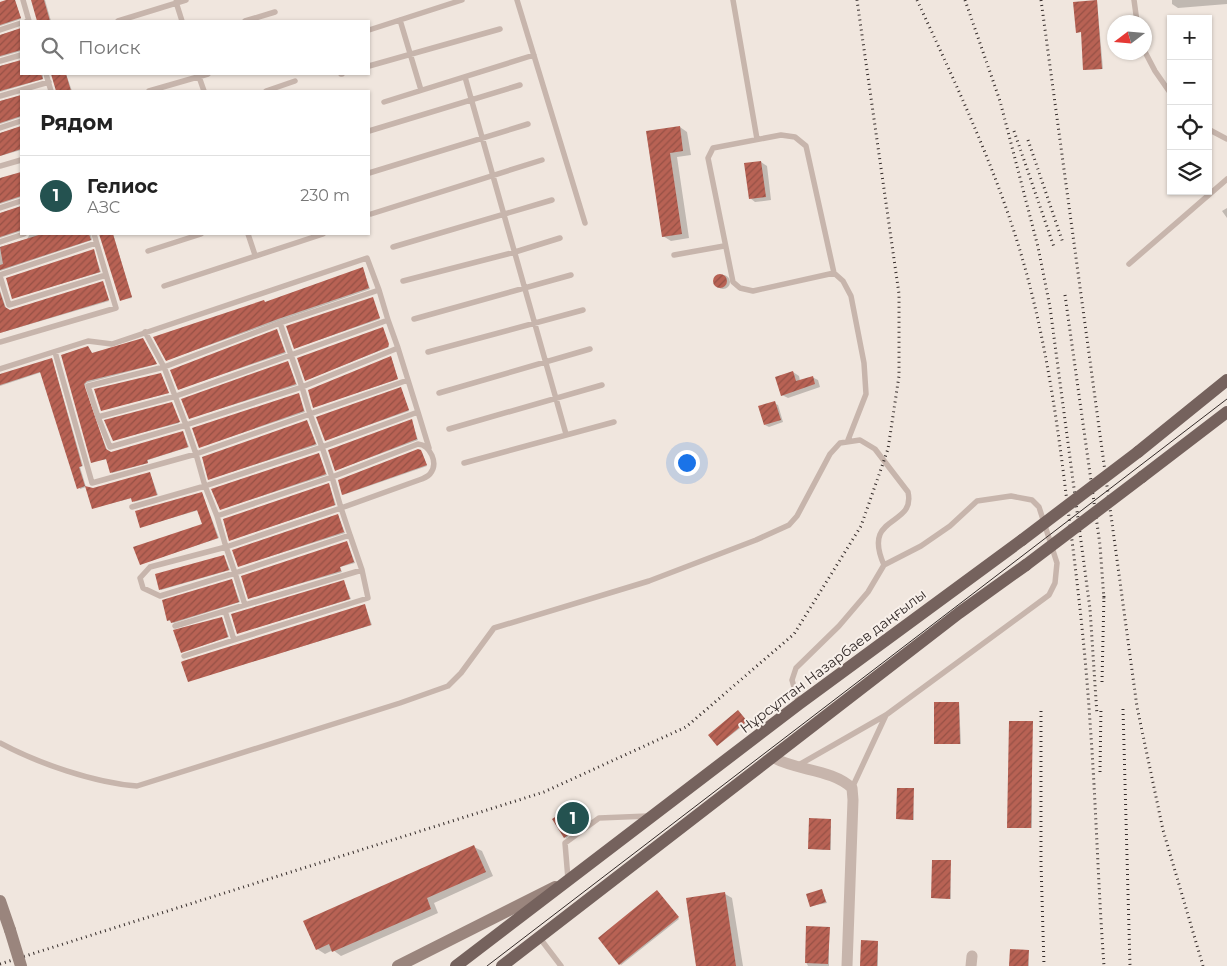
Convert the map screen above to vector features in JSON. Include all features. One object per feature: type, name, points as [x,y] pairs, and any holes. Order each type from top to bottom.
[{"type":"main road","name":"Нұрсұлтан Назарбаев даңғылы","points":[[456,966],[799,704],[1138,452],[1227,380]]},
{"type":"main road","points":[[502,966],[959,614],[1227,412]]},
{"type":"main road","points":[[398,966],[568,880]]},
{"type":"main road","points":[[0,901],[21,966]]},
{"type":"street","points":[[774,758],[796,767],[838,778],[852,788],[854,800],[847,966]]},
{"type":"lane","points":[[22,0],[28,20]]},
{"type":"lane","points":[[121,20],[186,0]]},
{"type":"lane","points":[[370,30],[462,0]]},
{"type":"lane","points":[[517,0],[585,223]]},
{"type":"lane","points":[[733,0],[757,139]]},
{"type":"lane","points":[[1134,0],[1137,15]]},
{"type":"lane","points":[[176,2],[182,20]]},
{"type":"lane","points":[[249,20],[275,12]]},
{"type":"lane","points":[[400,20],[421,90]]},
{"type":"lane","points":[[0,30],[20,23]]},
{"type":"lane","points":[[370,66],[500,29]]},
{"type":"lane","points":[[0,62],[20,55]]},
{"type":"lane","points":[[384,102],[534,55]]},
{"type":"lane","points":[[1149,60],[1167,88]]},
{"type":"lane","points":[[46,75],[51,90]]},
{"type":"lane","points":[[152,90],[199,75],[204,90]]},
{"type":"lane","points":[[464,77],[566,434]]},
{"type":"lane","points":[[21,90],[49,82]]},
{"type":"lane","points":[[269,90],[295,82]]},
{"type":"lane","points":[[370,131],[472,102],[520,85]]},
{"type":"lane","points":[[0,96],[20,90]]},
{"type":"lane","points":[[0,128],[20,121]]},
{"type":"lane","points":[[370,173],[528,124]]},
{"type":"lane","points":[[1212,131],[1227,140]]},
{"type":"lane","points":[[834,273],[753,291],[740,288],[733,282],[724,246],[708,158],[713,148],[781,135],[795,137],[806,146],[834,273],[844,281],[851,296],[864,363],[866,394],[848,440]]},
{"type":"lane","points":[[0,166],[20,160]]},
{"type":"lane","points":[[371,214],[542,160]]},
{"type":"lane","points":[[1128,264],[1227,179]]},
{"type":"lane","points":[[393,247],[552,200]]},
{"type":"lane","points":[[0,208],[20,201]]},
{"type":"lane","points":[[0,242],[21,235]]},
{"type":"lane","points":[[0,342],[116,308],[94,235]]},
{"type":"lane","points":[[148,252],[199,235]]},
{"type":"lane","points":[[248,235],[255,255]]},
{"type":"lane","points":[[164,286],[320,235]]},
{"type":"lane","points":[[403,281],[515,252],[560,238]]},
{"type":"lane","points":[[96,243],[0,276],[9,305],[106,275]]},
{"type":"lane","points":[[674,255],[724,246]]},
{"type":"lane","points":[[0,369],[88,341],[112,344],[367,258],[430,449],[434,464],[430,473],[419,480],[226,547],[150,567],[140,578],[143,588],[160,596],[235,574],[350,535]]},
{"type":"lane","points":[[414,319],[525,289],[572,274]]},
{"type":"lane","points":[[379,290],[280,323],[164,367],[88,386],[98,417],[110,447],[186,426],[302,386],[398,348]]},
{"type":"lane","points":[[428,352],[583,310]]},
{"type":"lane","points":[[98,417],[176,396],[388,320]]},
{"type":"lane","points":[[184,656],[368,598],[362,570],[280,323]]},
{"type":"lane","points":[[145,332],[164,367],[176,396],[245,605]]},
{"type":"lane","points":[[439,393],[590,349]]},
{"type":"lane","points":[[54,352],[92,483],[196,454],[408,380]]},
{"type":"lane","points":[[449,429],[602,385]]},
{"type":"lane","points":[[132,507],[205,486],[322,447],[418,412]]},
{"type":"lane","points":[[464,463],[614,422]]},
{"type":"lane","points":[[0,744],[21,755],[112,784],[137,786],[448,686],[461,673],[494,628],[649,581],[756,540],[788,525],[797,516],[830,454],[840,443],[848,440],[860,440],[875,449],[908,492],[910,501],[907,510],[881,530],[877,540],[878,550],[884,565]]},
{"type":"lane","points":[[217,516],[332,477],[418,444],[430,449]]},
{"type":"lane","points":[[796,767],[886,715],[1044,599],[1055,583],[1057,564],[1039,507],[1032,500],[1011,496],[977,501],[950,526],[921,546],[884,565],[868,592],[840,626],[796,668],[792,680],[799,704]]},
{"type":"lane","points":[[877,540],[886,541]]},
{"type":"lane","points":[[175,626],[362,570]]},
{"type":"lane","points":[[225,611],[234,640]]},
{"type":"lane","points":[[852,788],[886,715]]},
{"type":"lane","points":[[568,880],[565,842],[599,818],[653,816]]},
{"type":"lane","points":[[539,937],[561,966]]},
{"type":"building","points":[[15,0],[21,18],[0,25],[0,2]]},
{"type":"building","points":[[31,0],[44,0],[50,20],[37,20]]},
{"type":"building","points":[[1097,0],[1102,69],[1083,70],[1081,32],[1076,33],[1073,2]]},
{"type":"building","points":[[20,28],[20,50],[0,56],[0,35]]},
{"type":"building","points":[[20,60],[20,75],[41,75],[43,79],[0,91],[0,66]]},
{"type":"building","points":[[51,75],[66,75],[71,90],[56,90]]},
{"type":"building","points":[[20,95],[20,116],[0,123],[0,101]]},
{"type":"building","points":[[20,126],[20,149],[0,156],[0,133]]},
{"type":"building","points":[[680,126],[683,151],[670,153],[682,234],[662,237],[646,131]]},
{"type":"building","points":[[761,161],[766,197],[749,199],[744,163]]},
{"type":"building","points":[[20,172],[20,196],[0,203],[0,178]]},
{"type":"building","points":[[20,206],[20,230],[0,237],[0,213]]},
{"type":"building","points":[[39,235],[89,235],[91,240],[0,270],[0,265],[3,264],[0,247]]},
{"type":"building","points":[[99,235],[113,235],[132,297],[120,301]]},
{"type":"building","points":[[94,249],[100,272],[12,299],[6,278]]},
{"type":"building","points":[[363,267],[369,288],[278,319],[166,361],[153,337],[264,300],[265,302]]},
{"type":"building","points":[[717,274],[723,274],[727,281],[723,288],[717,288],[713,284],[713,278]]},
{"type":"building","points":[[103,281],[109,300],[0,333],[0,292],[5,307],[10,310]]},
{"type":"building","points":[[373,297],[380,318],[294,349],[286,326]]},
{"type":"building","points":[[383,327],[389,344],[388,347],[305,381],[297,358]]},
{"type":"building","points":[[277,329],[285,352],[178,390],[170,370]]},
{"type":"building","points":[[143,338],[157,364],[87,381],[84,384],[106,449],[111,452],[183,431],[188,447],[147,460],[148,463],[110,473],[106,459],[91,463],[61,355],[88,346],[92,353]]},
{"type":"building","points":[[391,356],[398,379],[313,408],[308,390]]},
{"type":"building","points":[[52,358],[82,466],[79,467],[85,486],[77,489],[40,372],[0,385],[0,374]]},
{"type":"building","points":[[288,361],[296,384],[189,419],[181,399]]},
{"type":"building","points":[[793,371],[796,381],[813,376],[815,384],[781,396],[775,377]]},
{"type":"building","points":[[161,373],[169,393],[101,411],[94,389]]},
{"type":"building","points":[[401,387],[409,410],[325,441],[316,417]]},
{"type":"building","points":[[299,393],[304,411],[199,448],[192,428]]},
{"type":"building","points":[[775,401],[781,420],[764,425],[758,406]]},
{"type":"building","points":[[172,402],[180,422],[113,441],[104,420]]},
{"type":"building","points":[[412,419],[417,439],[335,471],[328,450]]},
{"type":"building","points":[[307,420],[316,444],[208,480],[202,457]]},
{"type":"building","points":[[418,449],[421,450],[427,465],[342,495],[338,480]]},
{"type":"building","points":[[319,453],[326,474],[220,510],[211,489]]},
{"type":"building","points":[[150,472],[157,495],[132,502],[131,498],[92,509],[85,486],[93,488]]},
{"type":"building","points":[[329,483],[335,505],[229,541],[223,519]]},
{"type":"building","points":[[202,492],[218,538],[140,565],[133,547],[202,524],[197,510],[140,528],[135,511]]},
{"type":"building","points":[[338,514],[344,532],[238,567],[232,550]]},
{"type":"building","points":[[347,541],[354,562],[340,567],[341,571],[248,599],[241,576]]},
{"type":"building","points":[[224,555],[229,570],[159,590],[155,574]]},
{"type":"building","points":[[232,579],[239,602],[171,623],[170,620],[167,621],[162,600]]},
{"type":"building","points":[[344,580],[350,599],[237,634],[231,614]]},
{"type":"building","points":[[365,604],[371,625],[188,682],[181,662],[183,661]]},
{"type":"building","points":[[222,617],[228,637],[181,653],[173,630]]},
{"type":"building","points":[[934,702],[959,702],[960,744],[934,744]]},
{"type":"building","points":[[738,710],[747,721],[717,746],[708,735]]},
{"type":"building","points":[[1009,721],[1033,721],[1031,828],[1007,828]]},
{"type":"building","points":[[897,788],[914,788],[913,820],[896,819]]},
{"type":"building","points":[[577,803],[588,820],[564,838],[552,819]]},
{"type":"building","points":[[809,818],[831,819],[830,850],[808,849]]},
{"type":"building","points":[[474,845],[486,872],[427,898],[431,909],[332,952],[329,944],[316,950],[303,921]]},
{"type":"building","points":[[932,860],[951,860],[950,899],[931,898]]},
{"type":"building","points":[[822,889],[826,902],[810,907],[806,894]]},
{"type":"building","points":[[657,890],[679,917],[619,965],[598,938]]},
{"type":"building","points":[[725,892],[736,966],[696,966],[686,898]]},
{"type":"building","points":[[806,926],[830,927],[828,964],[805,963]]},
{"type":"building","points":[[861,940],[878,941],[877,966],[860,966]]},
{"type":"building","points":[[1010,949],[1029,950],[1028,966],[1009,966]]},
{"type":"tram line","points":[[487,966],[1227,399]]},
{"type":"railway","points":[[0,964],[544,792],[686,727],[794,634],[861,526],[888,449],[899,376],[899,294],[857,0]]},
{"type":"railway","points":[[917,0],[972,120],[1008,213],[1027,275],[1042,337],[1062,462],[1086,665],[1104,966]]},
{"type":"railway","points":[[965,0],[1000,101],[1038,247],[1050,307],[1090,609],[1097,715]]},
{"type":"railway","points":[[1041,0],[1137,707],[1163,830],[1203,966]]},
{"type":"railway","points":[[1014,131],[1054,247]]},
{"type":"railway","points":[[1028,140],[1063,243]]},
{"type":"railway","points":[[1065,295],[1100,545],[1104,600]]},
{"type":"railway","points":[[1102,682],[1104,594]]},
{"type":"railway","points":[[1100,772],[1101,707]]},
{"type":"railway","points":[[1123,709],[1130,966]]},
{"type":"railway","points":[[1041,711],[1041,863],[1044,966]]},
{"type":"place","name":"Гелиос","points":[[573,818]]}]
